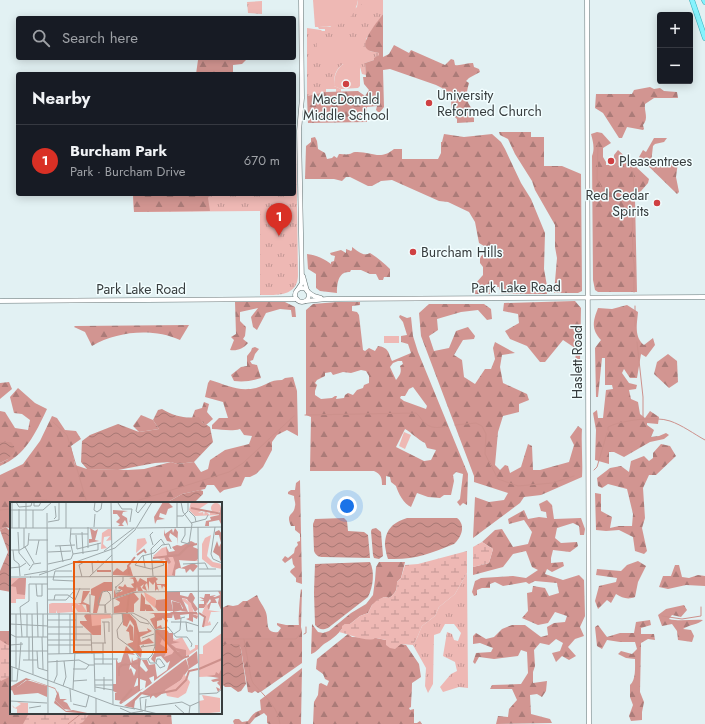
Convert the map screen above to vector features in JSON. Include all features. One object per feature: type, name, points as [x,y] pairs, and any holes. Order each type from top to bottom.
[{"type":"main road","points":[[692,0],[705,38]]},
{"type":"street","points":[[301,0],[302,98],[299,131],[301,285],[295,295],[301,302],[306,300],[308,297],[308,292],[301,270]]},
{"type":"street","name":"Haslett Road","points":[[587,0],[589,724]]},
{"type":"street","points":[[297,290],[302,288],[308,292]]},
{"type":"street","name":"Park Lake Road","points":[[281,299],[297,290]]},
{"type":"street","name":"Park Lake Road","points":[[308,292],[314,296],[327,299]]},
{"type":"street","name":"Park Lake Road","points":[[306,300],[705,297]]},
{"type":"street","name":"Park Lake Road","points":[[0,301],[297,299]]},
{"type":"green space","points":[[313,0],[358,0],[356,8],[348,20],[337,25],[315,27]]},
{"type":"green space","points":[[358,0],[383,0],[383,14],[366,39],[370,51],[379,53],[379,55],[374,60],[365,63],[366,75],[362,74],[360,67],[343,64],[340,66],[334,79],[334,86],[341,89],[341,92],[336,92],[336,89],[326,89],[326,92],[307,96],[307,28],[325,31],[325,29],[319,29],[318,27],[330,27],[357,7]]},
{"type":"green space","points":[[362,0],[379,0],[379,11],[362,11]]},
{"type":"green space","points":[[262,1],[262,14],[248,13],[247,2]]},
{"type":"green space","points":[[383,14],[383,57],[389,54],[394,45],[409,53],[411,50],[445,65],[451,59],[454,60],[455,65],[473,63],[474,67],[479,69],[480,72],[466,81],[469,83],[467,100],[476,114],[474,117],[474,122],[457,123],[457,119],[452,115],[451,99],[442,88],[390,69],[383,70],[384,107],[380,112],[378,112],[376,110],[377,106],[367,107],[367,122],[308,123],[307,96],[325,92],[358,91],[365,96],[369,90],[364,84],[363,77],[366,77],[365,63],[374,60],[379,53],[367,49],[365,46],[370,32]]},
{"type":"green space","points":[[317,40],[363,40],[363,61],[317,61]]},
{"type":"green space","points":[[198,60],[246,60],[242,64],[233,65],[233,72],[196,72]]},
{"type":"green space","points":[[349,61],[356,61],[360,67],[360,86],[358,88],[341,89],[334,86],[337,71],[342,65]]},
{"type":"green space","points":[[650,87],[654,89],[660,88],[664,91],[677,92],[678,98],[654,98],[645,104],[646,120],[643,125],[644,129],[627,127],[622,138],[619,138],[603,113],[595,108],[596,94],[632,94],[634,90]]},
{"type":"green space","points":[[499,132],[531,132],[531,137],[544,137],[544,166],[562,166],[581,174],[582,291],[578,293],[554,293],[557,258],[555,247],[555,225],[508,139],[500,135]]},
{"type":"green space","points":[[597,132],[602,133],[611,143],[603,148],[603,157],[606,165],[614,165],[614,155],[618,150],[649,179],[648,183],[635,198],[637,292],[598,292],[595,290],[593,280],[592,156],[594,148],[591,134]]},
{"type":"green space","points":[[296,133],[298,276],[297,283],[290,291],[279,295],[260,295],[260,211],[134,212],[133,196],[296,196]]},
{"type":"green space","points":[[444,134],[464,137],[492,134],[501,142],[521,183],[531,199],[545,233],[544,269],[547,294],[501,294],[499,287],[496,287],[492,290],[492,294],[475,294],[476,283],[483,275],[483,267],[480,263],[480,257],[485,253],[484,246],[479,243],[475,222],[469,212],[448,202],[439,201],[392,180],[381,181],[372,186],[368,186],[350,177],[346,177],[342,181],[334,179],[305,179],[306,146],[311,142],[311,138],[315,137],[318,149],[325,153],[327,159],[334,156],[337,158],[339,154],[350,154],[354,152],[380,155],[389,153],[394,149],[402,149],[402,159],[438,159],[441,153],[441,142]]},
{"type":"green space","points":[[654,138],[667,138],[664,142],[653,146],[651,163],[667,165],[671,159],[676,159],[678,162],[676,177],[679,192],[677,194],[639,157],[643,150],[646,152]]},
{"type":"green space","points":[[133,196],[209,196],[210,211],[134,212]]},
{"type":"green space","points":[[352,247],[363,254],[370,253],[381,261],[390,269],[390,277],[384,277],[383,280],[379,280],[376,274],[370,274],[361,270],[351,270],[350,272],[343,274],[339,279],[337,293],[320,291],[316,288],[316,274],[308,269],[307,254],[326,260],[331,264],[331,262],[334,261],[335,256],[331,255],[330,253],[341,250],[346,253],[346,249],[351,251]]},
{"type":"green space","points":[[575,301],[581,308],[580,363],[576,364],[575,348],[563,340],[545,362],[540,362],[527,346],[510,339],[505,331],[519,323],[518,314],[503,311],[504,303]]},
{"type":"green space","points":[[235,302],[285,302],[295,307],[296,317],[292,317],[291,310],[280,309],[266,313],[257,330],[253,327],[251,317],[258,308],[240,312],[240,321],[246,327],[245,336],[243,339],[248,343],[240,349],[230,350],[234,340],[231,337],[236,334]]},
{"type":"green space","points":[[360,302],[360,305],[352,306],[352,311],[357,312],[359,315],[363,350],[365,351],[369,348],[375,351],[378,346],[382,347],[388,351],[392,361],[411,353],[408,344],[401,342],[401,336],[407,335],[403,322],[399,317],[400,315],[407,318],[411,317],[413,336],[418,352],[468,474],[467,505],[463,503],[460,506],[457,502],[460,499],[463,474],[456,472],[453,475],[454,481],[451,495],[444,495],[440,498],[428,497],[417,493],[411,507],[402,498],[396,486],[391,482],[390,477],[386,476],[386,485],[382,485],[381,476],[374,471],[310,471],[311,417],[306,415],[306,310],[313,304]],"holes":[[[402,361],[403,364],[400,366],[401,370],[399,377],[396,380],[390,367],[393,363]],[[361,370],[366,371],[369,376],[369,383],[364,385],[363,388],[357,390],[353,395],[348,393],[344,398],[336,399],[337,396],[335,396],[332,398],[321,399],[315,395],[317,385],[315,383],[317,380],[325,376],[325,373],[331,372],[333,375],[343,372],[351,373]],[[413,387],[427,406],[426,409],[404,401],[400,398],[401,396],[405,396],[409,389]],[[405,429],[425,443],[427,448],[436,450],[431,460],[424,461],[396,447]]]},
{"type":"green space","points":[[429,304],[484,304],[491,309],[492,319],[487,320],[478,310],[461,312],[437,319],[438,330],[429,336],[434,351],[449,348],[456,331],[468,327],[475,336],[474,339],[463,340],[454,355],[462,360],[464,377],[475,384],[485,369],[491,369],[495,359],[493,348],[495,342],[515,353],[502,355],[500,367],[503,383],[527,394],[529,400],[519,404],[519,412],[503,416],[498,432],[495,465],[500,470],[505,465],[508,466],[510,473],[521,467],[528,444],[532,446],[533,470],[540,470],[569,462],[574,445],[570,437],[578,426],[582,429],[582,477],[541,495],[524,497],[520,503],[473,538],[475,497],[489,502],[504,500],[508,493],[474,482],[474,476],[421,336],[419,313]]},
{"type":"green space","points":[[627,305],[638,312],[637,334],[641,342],[644,345],[653,338],[655,345],[646,357],[641,354],[637,378],[630,378],[624,369],[622,373],[629,383],[637,385],[636,389],[629,390],[631,399],[638,402],[640,414],[645,418],[650,411],[659,417],[658,424],[647,423],[647,425],[654,430],[651,437],[666,433],[669,435],[664,439],[650,442],[624,457],[614,452],[609,452],[609,464],[595,460],[596,430],[593,413],[597,410],[598,418],[603,418],[606,390],[613,389],[612,385],[605,385],[605,358],[602,358],[598,397],[596,397],[595,348],[601,340],[594,328],[594,321],[598,308],[612,309]]},
{"type":"green space","points":[[189,325],[180,340],[159,334],[136,333],[113,337],[92,346],[85,332],[74,327],[75,326]]},
{"type":"green space","points":[[384,336],[399,336],[399,343],[384,343]]},
{"type":"green space","points":[[255,347],[259,349],[253,360],[250,361],[252,364],[257,365],[261,378],[248,381],[234,381],[231,375],[241,367],[247,366],[247,356],[252,348]]},
{"type":"green space","points":[[668,354],[677,361],[678,382],[669,388],[654,374],[657,362]]},
{"type":"green space","points":[[293,377],[297,391],[298,436],[287,430],[277,435],[272,442],[272,450],[263,467],[256,474],[250,477],[245,477],[241,486],[224,490],[220,493],[214,485],[207,485],[205,489],[182,494],[168,502],[10,502],[10,529],[6,527],[0,530],[0,475],[23,464],[40,441],[52,416],[57,418],[65,430],[76,431],[81,439],[71,446],[75,465],[87,469],[128,470],[144,469],[171,462],[177,464],[194,462],[201,472],[208,469],[210,460],[225,450],[249,444],[252,436],[244,435],[240,429],[212,429],[212,425],[219,418],[228,418],[223,402],[205,397],[210,380],[233,387],[250,389]]},
{"type":"green space","points":[[9,382],[12,389],[0,399],[0,383]]},
{"type":"green space","points":[[18,388],[35,403],[47,409],[29,443],[17,456],[0,466],[0,463],[8,459],[11,442],[0,442],[0,411],[5,412],[15,428],[28,430],[30,420],[22,414],[14,413],[10,397]]},
{"type":"green space","points":[[204,402],[209,404],[207,412],[213,419],[206,425],[192,418],[195,410],[202,408]]},
{"type":"green space","points":[[141,415],[153,420],[159,429],[139,432],[133,426]]},
{"type":"green space","points":[[404,432],[411,435],[405,449],[399,446]]},
{"type":"green space","points":[[661,444],[670,446],[676,456],[656,475],[649,475],[643,488],[645,518],[642,528],[647,551],[644,554],[635,551],[633,537],[619,530],[596,530],[595,493],[601,494],[601,511],[612,517],[610,528],[632,526],[633,514],[627,489],[608,484],[602,488],[598,486],[597,478],[610,468],[621,466],[629,472],[631,461],[644,456],[649,461],[653,458],[653,453]]},
{"type":"green space","points":[[300,480],[302,584],[296,582],[296,578],[290,572],[295,567],[292,558],[285,563],[282,560],[285,556],[288,558],[294,553],[295,548],[298,545],[297,542],[300,541],[300,534],[295,530],[295,526],[291,526],[289,522],[289,517],[295,504],[294,496],[288,494],[288,492],[295,490],[296,483]]},
{"type":"green space","points":[[547,500],[552,505],[554,519],[581,518],[585,529],[584,535],[580,535],[579,526],[573,523],[557,528],[555,538],[561,543],[577,542],[578,546],[570,552],[553,550],[551,563],[563,562],[564,566],[552,572],[547,569],[545,574],[563,580],[579,575],[584,580],[585,616],[580,627],[584,636],[575,639],[568,647],[576,656],[569,660],[562,656],[556,662],[552,653],[560,651],[563,643],[556,639],[549,645],[540,643],[534,650],[535,666],[533,672],[533,683],[547,681],[546,691],[542,697],[537,694],[530,695],[531,714],[550,719],[552,723],[496,724],[498,716],[508,717],[509,709],[517,700],[512,689],[490,689],[492,685],[521,684],[528,673],[527,652],[521,650],[518,656],[494,659],[479,657],[475,664],[473,662],[476,653],[491,652],[493,648],[480,643],[473,644],[473,636],[476,633],[486,639],[494,637],[502,629],[512,625],[525,625],[541,637],[548,635],[547,627],[554,623],[565,622],[567,616],[555,612],[548,623],[538,625],[522,618],[528,611],[527,593],[532,592],[533,586],[545,588],[549,596],[559,593],[557,583],[535,581],[529,584],[526,582],[503,586],[495,582],[490,584],[490,588],[482,588],[477,590],[477,595],[474,596],[472,592],[475,581],[481,578],[513,576],[526,578],[538,570],[532,567],[526,551],[513,554],[503,567],[473,575],[473,567],[489,563],[493,549],[482,542],[495,530],[502,529],[513,547],[528,544],[532,532],[524,520],[509,524],[508,519],[524,510],[528,519],[539,517],[547,518],[546,512],[541,511],[539,504]]},
{"type":"green space","points":[[482,542],[493,549],[489,563],[473,567],[473,547]]},
{"type":"green space","points":[[467,551],[467,573],[455,594],[439,607],[435,616],[422,626],[413,645],[401,644],[395,649],[386,645],[386,640],[376,638],[363,639],[339,632],[345,624],[350,624],[360,616],[368,613],[372,605],[377,600],[384,597],[389,598],[395,593],[397,582],[401,578],[405,565],[418,564]]},
{"type":"green space","points":[[638,561],[646,566],[638,582],[635,597],[625,598],[616,594],[611,603],[607,600],[598,609],[595,601],[599,586],[616,582],[617,578],[596,575],[597,569],[621,571],[627,565]]},
{"type":"green space","points":[[379,562],[405,562],[401,578],[397,582],[395,593],[389,598],[384,597],[372,605],[368,613],[360,616],[350,624],[345,624],[336,636],[311,654],[312,624],[318,632],[323,633],[329,631],[351,613],[366,604],[373,595],[376,567]]},
{"type":"green space","points":[[675,565],[679,565],[682,577],[689,578],[698,575],[705,576],[705,586],[686,585],[668,589],[659,587],[663,576],[671,576]]},
{"type":"green space","points":[[467,573],[468,688],[459,687],[443,692],[440,687],[451,674],[457,671],[455,662],[443,656],[447,632],[452,634],[454,640],[458,641],[461,633],[454,624],[445,624],[440,633],[434,635],[433,684],[428,693],[425,686],[426,668],[413,645],[422,626],[435,616],[439,607],[455,594]]},
{"type":"green space","points":[[301,589],[302,663],[262,691],[258,693],[255,691],[252,693],[248,692],[241,649],[239,645],[222,644],[222,608],[228,605],[238,605],[243,601],[247,601],[257,595],[264,608],[270,631],[278,632],[281,628],[277,625],[277,623],[299,625]]},
{"type":"green space","points":[[684,605],[687,610],[681,617],[672,615],[669,619],[703,620],[683,629],[691,630],[694,636],[692,642],[678,640],[677,631],[672,624],[662,626],[658,615],[666,609]]},
{"type":"green space","points":[[650,620],[651,625],[641,628],[641,634],[654,634],[655,640],[648,639],[641,643],[640,692],[644,702],[642,720],[631,721],[629,716],[633,705],[630,697],[630,685],[634,677],[635,659],[626,658],[618,654],[621,651],[632,654],[637,649],[635,642],[607,640],[602,649],[597,646],[595,627],[598,625],[607,637],[620,633],[634,633],[636,622]]},
{"type":"green space","points":[[0,631],[10,631],[10,714],[171,714],[172,724],[0,724]]},
{"type":"green space","points":[[348,634],[352,637],[386,640],[386,645],[406,645],[419,664],[421,677],[412,683],[411,707],[409,708],[410,710],[414,709],[414,723],[420,721],[422,724],[313,724],[314,702],[318,695],[319,684],[321,683],[327,686],[329,681],[325,679],[323,674],[316,669],[317,659]]},
{"type":"green space","points":[[0,640],[10,645],[10,676],[1,681]]},
{"type":"green space","points":[[302,668],[301,724],[269,724],[267,723],[267,716],[264,713],[255,718],[250,724],[234,724],[233,721],[235,719],[239,719],[242,722],[248,721],[253,714],[261,710],[260,700]]},
{"type":"green space","points":[[28,714],[89,714],[83,722],[79,724],[23,724]]},
{"type":"water","points":[[162,409],[189,418],[199,417],[202,422],[210,427],[213,442],[194,462],[177,464],[171,462],[155,463],[118,470],[87,469],[81,462],[82,441],[90,435],[118,424],[139,432],[159,429],[153,420],[158,410]]},
{"type":"water","points":[[0,442],[11,442],[15,451],[8,459],[0,463]]},
{"type":"water","points":[[200,490],[203,491],[203,494],[195,502],[168,502],[182,494]]},
{"type":"water","points":[[344,518],[347,521],[348,531],[364,532],[368,535],[370,558],[322,557],[315,553],[313,524],[315,519]]},
{"type":"water","points":[[407,518],[457,518],[462,527],[461,535],[454,544],[422,556],[388,559],[385,540],[388,531],[397,522]]},
{"type":"water","points":[[6,527],[10,531],[10,592],[0,590],[0,571],[8,552],[0,530]]},
{"type":"water","points":[[376,528],[381,532],[383,556],[379,559],[374,558],[373,555],[371,531],[372,529]]},
{"type":"water","points":[[370,562],[372,566],[373,580],[368,597],[328,628],[321,629],[317,627],[315,625],[315,564]]},
{"type":"water","points":[[222,644],[239,644],[246,684],[241,691],[238,692],[231,687],[225,687],[222,684]]},
{"type":"waterway","points":[[598,144],[597,179],[611,206],[613,214]]},
{"type":"waterway","points":[[633,172],[634,184],[632,209],[634,292]]},
{"type":"waterway","points":[[635,306],[635,326]]},
{"type":"waterway","points":[[637,342],[643,397],[643,419]]},
{"type":"waterway","points":[[305,415],[416,413],[427,425],[438,428],[447,426]]},
{"type":"waterway","points":[[133,502],[229,472],[243,463],[294,416]]},
{"type":"waterway","points":[[608,430],[608,427],[621,422],[656,419],[670,421],[705,440]]},
{"type":"waterway","points":[[53,422],[67,435],[87,502]]},
{"type":"waterway","points":[[455,425],[476,423],[482,426],[486,434],[485,454],[498,479],[518,486],[552,483],[574,476]]},
{"type":"waterway","points":[[594,470],[597,467],[607,433]]},
{"type":"waterway","points":[[26,502],[32,500],[56,502]]},
{"type":"waterway","points":[[0,510],[10,509]]},
{"type":"waterway","points":[[662,616],[682,619],[701,616],[701,607]]},
{"type":"waterway","points":[[304,634],[306,633],[306,627]]},
{"type":"waterway","points":[[244,639],[296,639],[299,635]]},
{"type":"waterway","points":[[222,639],[244,639],[253,683],[273,707],[279,718],[280,724]]},
{"type":"waterway","points":[[68,724],[81,714]]},
{"type":"place","name":"MacDonald Middle School","points":[[346,84]]},
{"type":"place","name":"University Reformed Church","points":[[429,103]]},
{"type":"place","name":"Pleasentrees","points":[[611,161]]},
{"type":"place","name":"Red Cedar Spirits","points":[[657,203]]},
{"type":"place","name":"Burcham Park","points":[[279,236]]},
{"type":"place","name":"Burcham Hills","points":[[413,252]]}]
